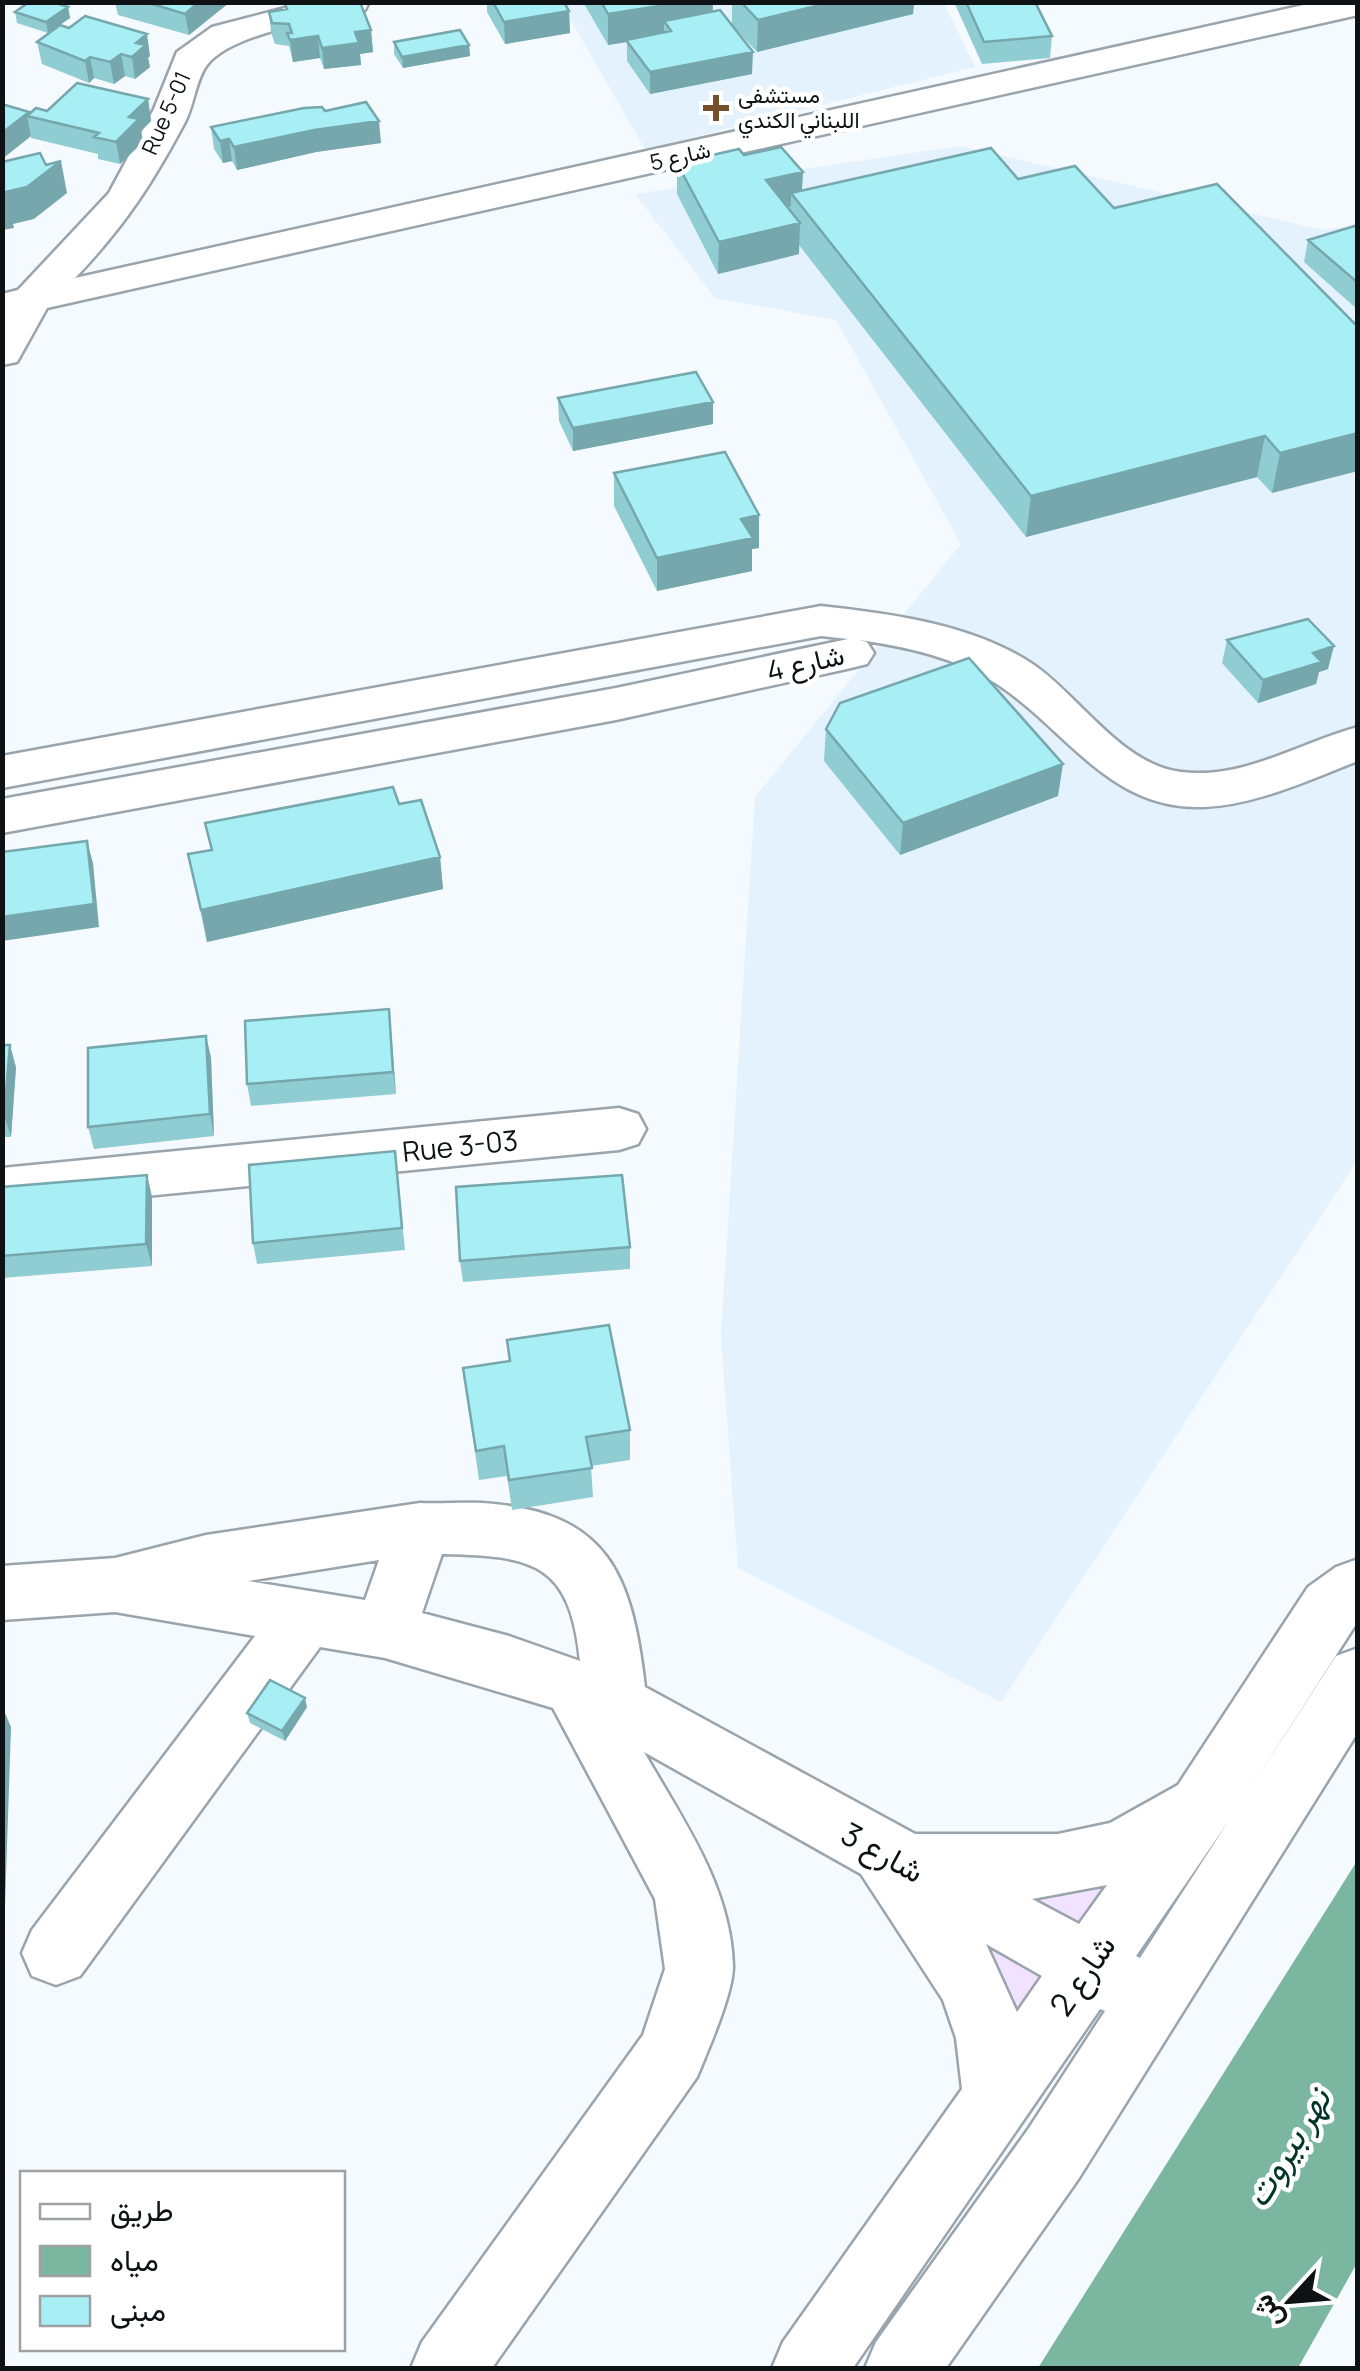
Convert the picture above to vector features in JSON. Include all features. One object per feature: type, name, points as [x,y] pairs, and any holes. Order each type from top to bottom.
[{"type":"street","name":"Rue 5-01","points":[[2,353],[17,303],[108,221],[126,194],[173,109],[190,60],[225,36],[352,2]]},
{"type":"street","name":"شارع 5","points":[[17,303],[1358,4]]},
{"type":"street","name":"شارع 4","points":[[2,772],[221,753],[616,704],[852,652],[892,627],[986,659],[1036,690],[1102,752],[1144,778],[1179,789],[1209,790],[1246,782],[1358,743]]},
{"type":"street","name":"شارع 4","points":[[2,816],[221,753]]},
{"type":"street","name":"Rue 3-03","points":[[2,1190],[619,1129]]},
{"type":"street","name":"شارع 3","points":[[2,1593],[115,1585],[197,1562],[420,1529],[533,1537],[561,1550],[584,1569],[598,1594],[595,1695]]},
{"type":"street","points":[[385,1631],[420,1529]]},
{"type":"street","name":"شارع 3","points":[[115,1585],[385,1631],[472,1652],[595,1695],[1152,2001]]},
{"type":"street","name":"شارع 2","points":[[809,2368],[1214,1789],[1330,1606],[1358,1586]]},
{"type":"street","points":[[56,1953],[306,1617]]},
{"type":"street","points":[[902,2368],[1054,2153],[1358,1676]]},
{"type":"street","points":[[448,2368],[672,2054],[699,1970],[688,1894],[595,1695]]},
{"type":"street","points":[[890,1856],[1046,1867],[1109,1858],[1162,1832],[1214,1789]]},
{"type":"street","points":[[890,1856],[939,1928],[986,2012],[999,2080],[997,2104]]},
{"type":"shaded area","name":"مستشفى اللبناني الكندي","points":[[561,3],[944,3],[975,67],[645,149]]},
{"type":"shaded area","points":[[960,146],[1323,230],[1357,225],[1357,1161],[1001,1702],[738,1568],[721,1336],[755,797],[961,544],[836,320],[715,298],[635,194]]},
{"type":"shaded area","points":[[1098,1886],[1111,1898],[1071,1935],[998,1898]]},
{"type":"shaded area","points":[[962,1928],[1060,1983],[1023,2020],[1000,1994]]},
{"type":"water","name":"نهر بيروت","points":[[1357,1861],[1357,2263],[1298,2368],[1038,2368]]},
{"type":"building","points":[[29,2],[53,2],[68,7],[46,22],[15,12]]},
{"type":"building","points":[[146,2],[199,2],[185,14]]},
{"type":"building","points":[[360,2],[371,30],[355,32],[359,43],[322,48],[318,36],[290,40],[289,24],[272,23],[269,12],[287,9],[285,4]]},
{"type":"building","points":[[493,2],[564,2],[569,11],[504,22]]},
{"type":"building","points":[[601,2],[684,2],[608,14]]},
{"type":"building","points":[[741,2],[833,2],[758,20]]},
{"type":"building","points":[[966,2],[1035,2],[1052,36],[984,42]]},
{"type":"building","points":[[720,10],[753,52],[650,72],[626,40],[671,31],[664,21]]},
{"type":"building","points":[[85,16],[147,34],[136,43],[146,45],[132,57],[121,54],[110,62],[90,57],[85,61],[37,42],[60,25],[69,28]]},
{"type":"building","points":[[460,30],[469,45],[402,57],[394,42]]},
{"type":"building","points":[[77,83],[148,99],[129,117],[139,119],[116,142],[94,137],[99,133],[27,116],[36,108],[47,111]]},
{"type":"building","points":[[366,102],[379,121],[234,147],[229,139],[220,141],[211,127],[304,108],[322,107],[325,111]]},
{"type":"building","points":[[2,104],[29,112],[2,133]]},
{"type":"building","points":[[781,147],[803,172],[766,180],[800,223],[719,242],[677,163],[739,149],[744,155]]},
{"type":"building","points":[[991,148],[1018,179],[1075,166],[1114,208],[1217,184],[1358,327],[1358,433],[1280,453],[1265,436],[1031,496],[791,193]]},
{"type":"building","points":[[40,153],[46,165],[61,161],[27,187],[5,192],[7,196],[2,197],[2,162]]},
{"type":"building","points":[[1358,225],[1358,283],[1308,240]]},
{"type":"building","points":[[696,372],[713,402],[573,428],[558,398]]},
{"type":"building","points":[[725,452],[759,515],[741,519],[753,538],[657,558],[614,473]]},
{"type":"building","points":[[1308,619],[1334,646],[1313,653],[1322,662],[1263,680],[1227,640]]},
{"type":"building","points":[[969,658],[1063,764],[903,823],[826,729],[840,703]]},
{"type":"building","points":[[393,787],[399,804],[421,800],[440,857],[201,910],[188,854],[212,850],[205,823]]},
{"type":"building","points":[[87,841],[94,904],[2,917],[2,852]]},
{"type":"building","points":[[389,1009],[393,1072],[247,1084],[245,1021]]},
{"type":"building","points":[[206,1036],[210,1114],[88,1127],[88,1048]]},
{"type":"building","points":[[2,1045],[10,1045],[4,1115],[2,1115]]},
{"type":"building","points":[[395,1151],[402,1228],[253,1243],[249,1165]]},
{"type":"building","points":[[147,1175],[146,1244],[2,1256],[2,1187]]},
{"type":"building","points":[[622,1175],[630,1247],[460,1261],[456,1187]]},
{"type":"building","points":[[609,1325],[630,1430],[586,1437],[592,1468],[509,1480],[504,1446],[476,1451],[463,1368],[510,1361],[507,1340]]},
{"type":"building","points":[[270,1680],[305,1698],[282,1731],[247,1713]]},
{"type":"place","name":"مستشفى اللبناني الكندي","points":[[716,108]]}]
